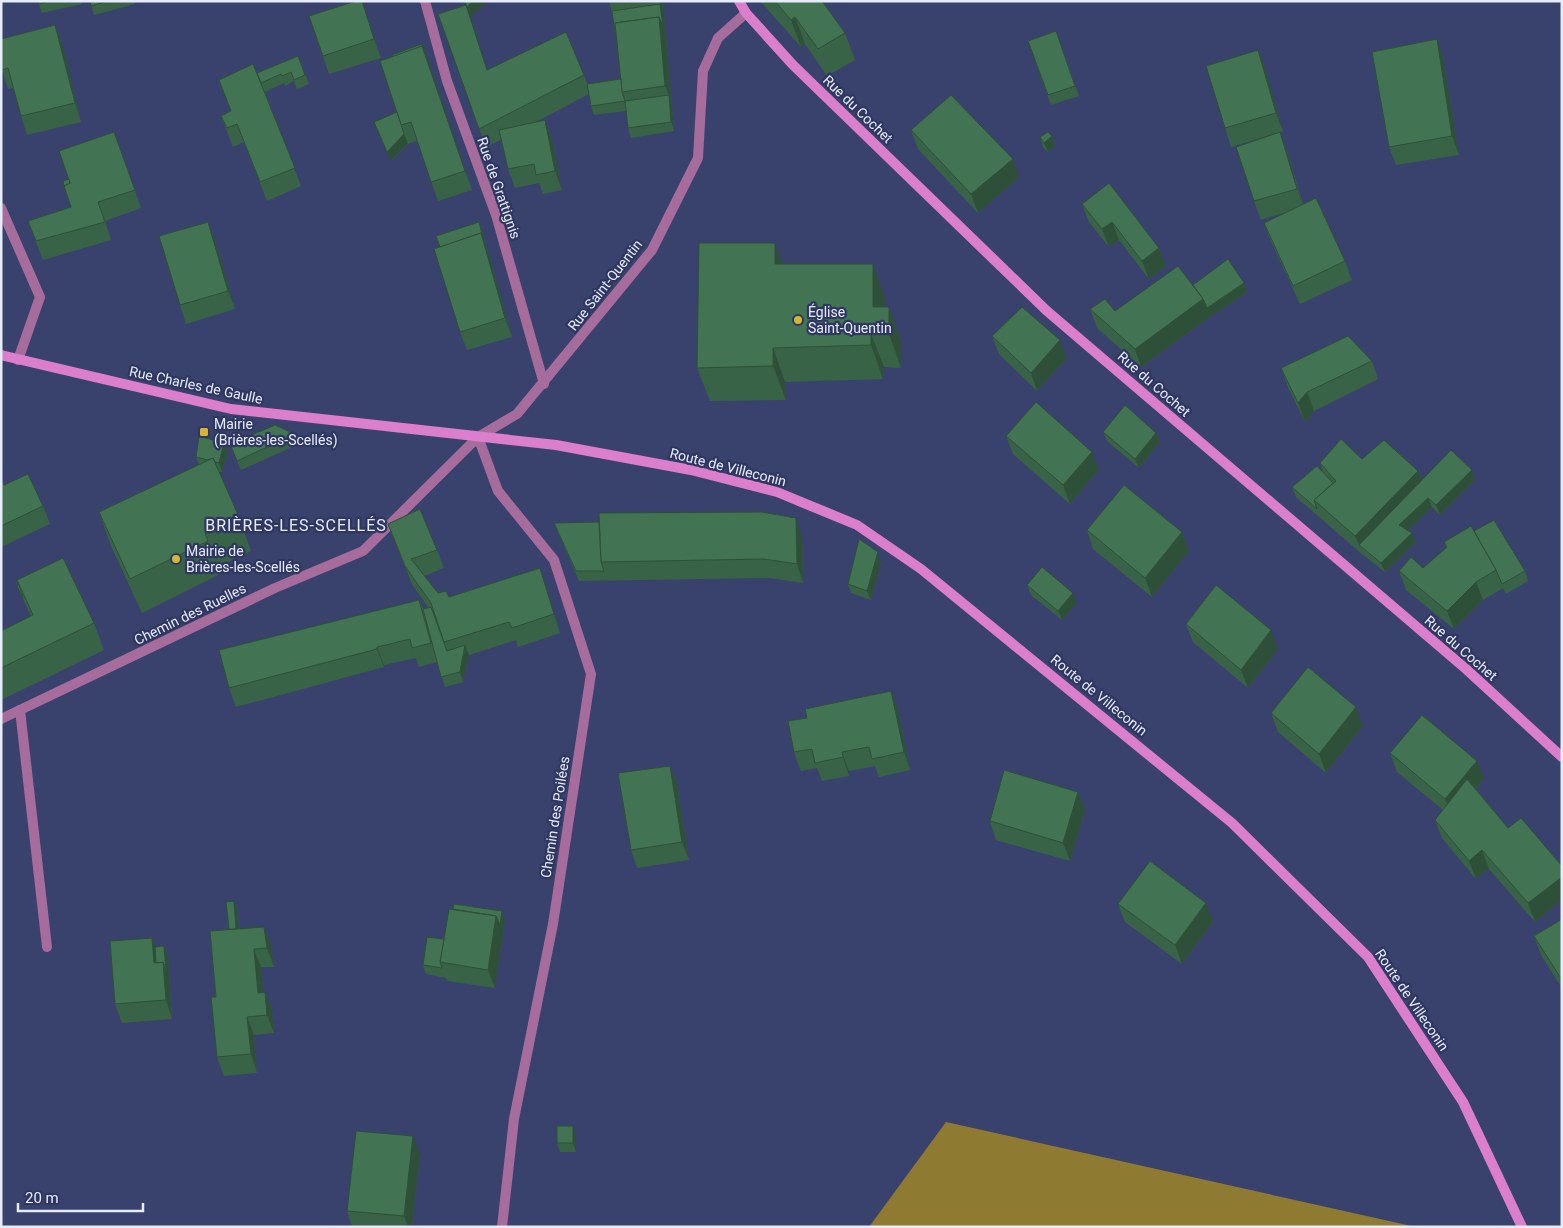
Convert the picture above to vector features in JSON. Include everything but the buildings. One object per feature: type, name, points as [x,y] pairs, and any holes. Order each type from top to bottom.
[{"type":"main road","name":"Rue du Cochet","points":[[739,1],[746,13],[793,65],[1047,310],[1466,669],[1562,757]]},
{"type":"main road","name":"Rue Charles de Gaulle","points":[[1,356],[231,409],[478,437]]},
{"type":"main road","name":"Route de Villeconin","points":[[478,437],[575,449],[691,470],[777,492],[857,525],[921,569],[1232,823],[1368,957],[1463,1102],[1522,1227]]},
{"type":"street","name":"Rue de Grattignis","points":[[426,1],[447,81],[496,215],[544,384]]},
{"type":"street","name":"Rue Saint-Quentin","points":[[478,437],[517,414],[544,384],[652,250],[698,158],[703,71],[718,38],[746,13]]},
{"type":"street","points":[[1,208],[40,297],[18,360]]},
{"type":"street","name":"Chemin des Ruelles","points":[[1,720],[275,588],[363,552],[478,437]]},
{"type":"street","name":"Chemin des Poilées","points":[[478,437],[498,491],[554,560],[591,674],[553,924],[514,1120],[502,1227]]},
{"type":"street","points":[[20,710],[47,947]]},
{"type":"shaded area","points":[[946,1122],[1416,1227],[869,1227]]},
{"type":"place","name":"Église Saint-Quentin","points":[[798,320]]},
{"type":"place","name":"Mairie (Brières-les-Scellés)","points":[[204,432]]},
{"type":"place","name":"Mairie de Brières-les-Scellés","points":[[176,559]]},
{"type":"district","name":"BRIÈRES-LES-SCELLÉS","points":[[296,525]]}]
